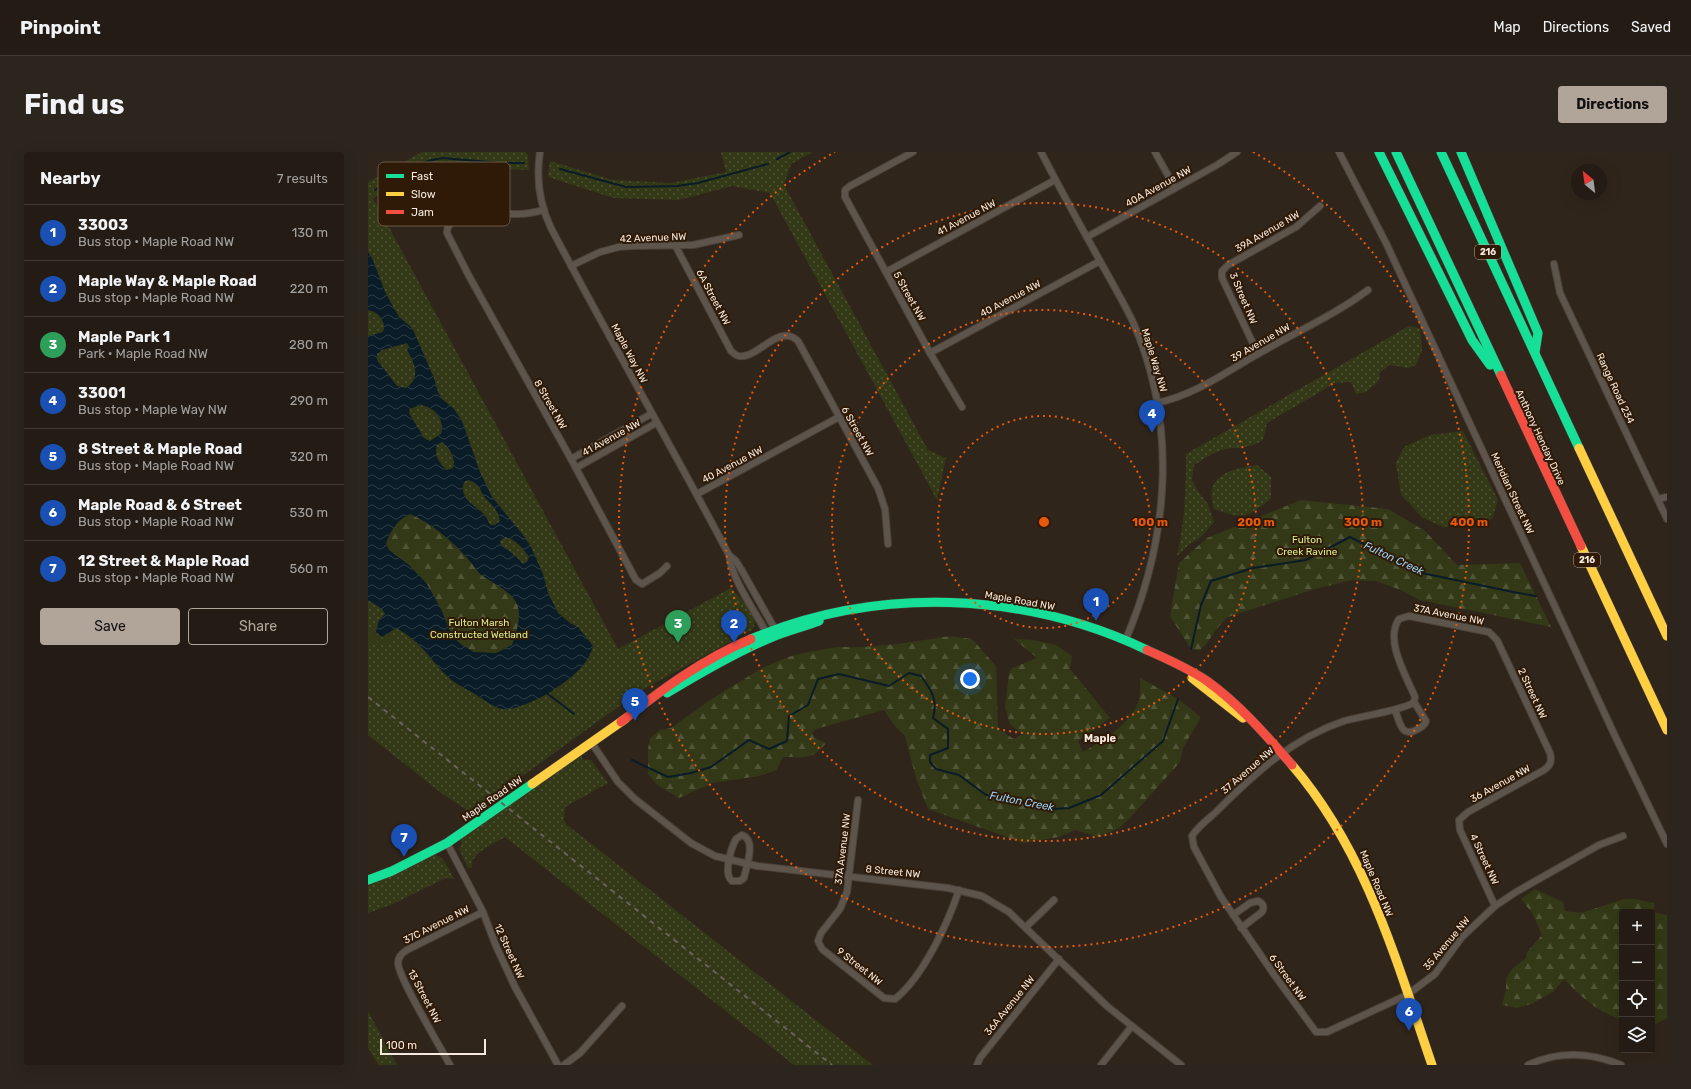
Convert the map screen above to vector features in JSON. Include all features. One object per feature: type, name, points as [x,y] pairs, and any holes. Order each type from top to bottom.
[{"type":"main road","points":[[1379,152],[1472,340],[1507,389]]},
{"type":"main road","name":"Anthony Henday Drive","points":[[1396,152],[1667,730]]},
{"type":"main road","name":"216","points":[[1441,152],[1667,636]]},
{"type":"main road","points":[[1461,152],[1538,333],[1535,352]]},
{"type":"main road","name":"Maple Road NW","points":[[368,880],[392,871],[447,843],[621,722],[711,666],[772,633],[855,609],[894,604],[935,602],[993,605],[1050,615],[1126,639],[1173,663],[1226,706],[1262,732],[1282,753],[1321,801],[1354,855],[1376,904],[1432,1065]]},
{"type":"street","name":"Maple Way NW","points":[[540,152],[539,183],[544,210],[551,228],[729,555],[738,565],[772,633]]},
{"type":"street","name":"5 Street NW","points":[[913,152],[850,186],[845,192],[846,199],[930,354],[962,407]]},
{"type":"street","name":"Maple Way NW","points":[[1041,152],[1133,324],[1147,361],[1157,403],[1162,462],[1162,502],[1160,520],[1148,577],[1126,639]]},
{"type":"street","points":[[1155,152],[1175,188]]},
{"type":"street","name":"40A Avenue NW","points":[[1087,236],[1217,165],[1237,152]]},
{"type":"street","name":"Meridian Street NW","points":[[1339,152],[1386,243],[1612,730],[1667,844]]},
{"type":"street","name":"41 Avenue NW","points":[[886,272],[1055,180]]},
{"type":"street","name":"39A Avenue NW","points":[[1222,271],[1228,265],[1296,227],[1320,206]]},
{"type":"street","name":"8 Street NW","points":[[510,214],[544,210]]},
{"type":"street","name":"8 Street NW","points":[[450,226],[447,231],[469,276],[576,468],[636,580],[642,584],[660,573],[667,566]]},
{"type":"street","name":"42 Avenue NW","points":[[571,266],[600,252],[614,248],[699,244],[739,235]]},
{"type":"street","name":"6A Street NW","points":[[675,245],[731,351],[738,356],[747,355],[781,336],[790,335]]},
{"type":"street","name":"40 Avenue NW","points":[[930,354],[1100,261]]},
{"type":"street","name":"Range Road 234","points":[[1554,264],[1560,293],[1667,519]]},
{"type":"street","name":"3 Street NW","points":[[1222,271],[1222,278],[1258,354]]},
{"type":"street","name":"39 Avenue NW","points":[[1157,403],[1177,398],[1200,389],[1258,354],[1350,303],[1368,290]]},
{"type":"street","name":"6 Street NW","points":[[790,335],[799,342],[881,495],[885,509],[888,544]]},
{"type":"street","name":"41 Avenue NW","points":[[571,459],[651,414]]},
{"type":"street","name":"40 Avenue NW","points":[[696,494],[839,417]]},
{"type":"street","name":"41 Avenue NW","points":[[576,468],[656,423]]},
{"type":"street","points":[[1658,500],[1667,496]]},
{"type":"street","name":"37A Avenue NW","points":[[1414,702],[1414,695],[1399,662],[1396,644],[1396,625],[1402,617],[1412,616],[1491,634]]},
{"type":"street","name":"2 Street NW","points":[[1491,634],[1498,640],[1550,753],[1552,758],[1551,763]]},
{"type":"street","points":[[1395,710],[1403,730],[1407,733],[1413,732],[1423,726],[1426,720],[1414,702]]},
{"type":"street","name":"37 Avenue NW","points":[[1192,839],[1194,833],[1251,777],[1282,753],[1309,736],[1332,725],[1368,714],[1395,710],[1409,706],[1414,702]]},
{"type":"street","name":"8 Street NW","points":[[591,742],[615,778],[635,799],[698,848],[714,856],[747,864],[959,890],[982,896],[997,904],[1026,927],[1108,1007],[1181,1065]]},
{"type":"street","name":"36 Avenue NW","points":[[1459,820],[1468,812],[1544,770],[1551,763]]},
{"type":"street","name":"37A Avenue NW","points":[[818,941],[821,933],[842,904],[849,877],[858,800]]},
{"type":"street","name":"4 Street NW","points":[[1459,820],[1460,830],[1495,906]]},
{"type":"street","points":[[742,835],[747,837],[750,843],[747,864],[742,880],[736,882],[729,879],[728,873],[730,860],[736,839],[742,835]]},
{"type":"street","name":"35 Avenue NW","points":[[1322,1033],[1408,995],[1435,974],[1462,937],[1495,906],[1521,889],[1599,845],[1623,836]]},
{"type":"street","name":"6 Street NW","points":[[1192,839],[1194,847],[1211,879],[1241,928],[1314,1030],[1322,1033]]},
{"type":"street","name":"12 Street NW","points":[[447,843],[483,912],[496,946],[515,987],[558,1065]]},
{"type":"street","name":"9 Street NW","points":[[818,941],[822,949],[884,998],[895,999],[903,991],[930,954],[948,921],[959,890]]},
{"type":"street","points":[[1026,927],[1054,900]]},
{"type":"street","points":[[1233,915],[1253,902],[1258,901],[1262,904],[1264,910],[1241,928]]},
{"type":"street","name":"37C Avenue NW","points":[[400,956],[407,950],[483,912]]},
{"type":"street","name":"13 Street NW","points":[[400,956],[398,963],[401,974],[450,1065]]},
{"type":"street","name":"36A Avenue NW","points":[[977,1065],[980,1058],[1058,959]]},
{"type":"street","points":[[564,1065],[580,1054],[622,1006]]},
{"type":"street","points":[[1101,1065],[1132,1026]]},
{"type":"street","points":[[1528,1065],[1543,1062],[1563,1054],[1578,1054],[1602,1058],[1621,1065]]},
{"type":"green space","name":"Fulton Marsh Constructed Wetland","points":[[422,152],[526,152],[528,155],[529,170],[510,169],[510,162],[404,162]]},
{"type":"green space","points":[[721,152],[813,152],[791,164],[784,185],[928,450],[946,458],[937,500],[770,193],[732,186],[679,200],[614,198],[548,177],[550,161],[613,180],[671,183],[726,172]]},
{"type":"green space","name":"Fulton Marsh Constructed Wetland","points":[[378,176],[378,195],[373,198],[378,207],[378,226],[388,226],[618,649],[731,588],[744,602],[754,620],[752,630],[640,691],[503,790],[497,796],[470,812],[444,795],[368,735],[368,182]]},
{"type":"green space","points":[[1409,326],[1420,328],[1422,350],[1416,365],[1409,368],[1390,365],[1380,372],[1379,381],[1366,392],[1356,394],[1351,382],[1335,383],[1267,423],[1263,440],[1259,443],[1245,447],[1222,450],[1194,465],[1192,480],[1199,493],[1208,504],[1214,522],[1200,538],[1190,544],[1177,556],[1182,530],[1186,480],[1186,454]]},
{"type":"green space","points":[[1463,431],[1498,500],[1492,519],[1443,527],[1423,518],[1401,495],[1396,463],[1404,447],[1430,435]]},
{"type":"green space","points":[[1257,465],[1271,477],[1271,499],[1250,513],[1239,516],[1214,509],[1212,488],[1216,481],[1229,472]]},
{"type":"green space","name":"Fulton Creek Ravine","points":[[1301,500],[1388,509],[1425,531],[1457,565],[1520,563],[1551,627],[1420,600],[1401,590],[1376,581],[1352,580],[1315,589],[1228,617],[1200,650],[1191,649],[1170,616],[1179,563],[1207,538]]},
{"type":"green space","points":[[410,514],[441,534],[468,559],[480,574],[513,597],[518,607],[519,618],[512,645],[496,653],[474,652],[462,645],[452,636],[441,610],[409,565],[389,550],[386,543],[395,526]]},
{"type":"green space","points":[[378,626],[375,634],[382,639],[390,634],[394,641],[386,645],[383,644],[379,647],[377,646],[378,641],[376,639],[368,644],[368,635]]},
{"type":"green space","points":[[950,636],[972,639],[996,666],[998,729],[1014,739],[1022,734],[1010,724],[1005,708],[1009,673],[1012,668],[1037,658],[1014,639],[1033,640],[1056,645],[1072,656],[1070,669],[1110,718],[1078,741],[1083,752],[1108,737],[1130,717],[1139,700],[1140,678],[1178,699],[1201,717],[1183,748],[1180,762],[1129,819],[1119,828],[1099,837],[1075,830],[1059,837],[1024,843],[928,809],[916,778],[905,736],[894,725],[884,710],[816,729],[812,733],[814,738],[826,743],[821,749],[812,755],[807,757],[783,757],[776,770],[759,776],[712,783],[679,798],[657,785],[648,774],[648,749],[650,738],[660,730],[671,728],[707,702],[762,668],[788,657],[837,647],[863,647],[898,644]]},
{"type":"green space","points":[[579,756],[582,756],[582,759],[591,760],[608,783],[565,807],[564,820],[566,824],[873,1065],[794,1065],[505,837],[478,853],[472,863],[472,868],[468,868],[459,849],[461,839]]},
{"type":"green space","points":[[433,855],[437,855],[443,860],[454,879],[446,878],[393,904],[368,913],[368,886],[409,868]]},
{"type":"green space","points":[[1535,889],[1563,902],[1565,911],[1581,913],[1624,899],[1635,899],[1655,903],[1654,909],[1619,909],[1619,1019],[1590,1003],[1564,979],[1553,992],[1531,1004],[1517,1008],[1502,1005],[1506,990],[1506,979],[1512,969],[1526,958],[1527,952],[1542,935],[1532,913],[1521,899]]},
{"type":"green space","points":[[1655,912],[1667,915],[1667,1018],[1655,1024]]},
{"type":"green space","points":[[368,1011],[397,1065],[378,1065],[368,1047]]},
{"type":"water","points":[[368,252],[373,260],[385,292],[399,317],[412,328],[414,332],[434,378],[438,392],[442,399],[454,409],[462,421],[480,472],[492,497],[531,547],[543,574],[548,593],[558,613],[570,623],[578,627],[593,646],[591,653],[583,665],[573,676],[550,692],[529,703],[507,709],[495,707],[450,679],[419,644],[405,633],[396,628],[382,637],[376,632],[379,620],[385,614],[382,609],[368,600],[368,336],[383,332],[384,324],[375,312],[368,310]],"holes":[[[407,343],[409,347],[407,350],[414,365],[415,375],[414,380],[406,388],[397,386],[377,360],[377,354],[382,350]],[[420,405],[430,408],[438,415],[442,423],[441,434],[430,441],[424,438],[409,413],[410,409]],[[442,442],[448,447],[454,461],[453,468],[447,470],[442,465],[438,459],[436,449],[437,445]],[[468,480],[478,485],[486,499],[497,511],[500,521],[495,525],[491,525],[486,517],[469,502],[464,493],[464,482]],[[410,514],[427,523],[455,546],[480,574],[513,597],[518,607],[519,618],[512,645],[496,653],[474,652],[462,645],[452,636],[441,609],[427,584],[409,565],[389,550],[386,543],[393,530],[401,520]],[[505,537],[513,540],[529,557],[527,562],[523,564],[516,556],[501,545],[500,541]]]},
{"type":"waterway","points":[[777,159],[790,152]]},
{"type":"waterway","points":[[425,162],[443,158],[489,162]]},
{"type":"waterway","points":[[510,163],[524,163]]},
{"type":"waterway","points":[[560,169],[626,187],[677,186],[698,183],[768,164]]},
{"type":"waterway","name":"Fulton Creek","points":[[1191,649],[1201,605],[1211,581],[1253,568],[1306,560],[1350,537],[1422,573],[1536,596]]},
{"type":"waterway","name":"Fulton Creek","points":[[632,760],[668,777],[691,773],[711,767],[749,740],[769,749],[787,741],[789,716],[808,705],[818,679],[839,674],[889,686],[909,673],[921,676],[925,681],[933,696],[935,706],[933,718],[948,729],[948,748],[930,755],[930,762],[936,769],[959,775],[986,795],[1053,809],[1069,808],[1101,795],[1163,741],[1178,699]]},
{"type":"waterway","name":"Fulton Creek","points":[[548,694],[574,714]]},
{"type":"railway","points":[[368,697],[832,1065]]},
{"type":"traffic: fast","points":[[1379,152],[1472,340],[1490,365]]},
{"type":"traffic: fast","points":[[1396,152],[1501,375]]},
{"type":"traffic: fast","points":[[1441,152],[1579,448]]},
{"type":"traffic: fast","points":[[1461,152],[1538,333],[1535,352]]},
{"type":"traffic: fast","points":[[751,639],[799,622],[849,610],[899,604],[950,602],[1001,607],[1051,616],[1100,630],[1147,650]]},
{"type":"traffic: fast","points":[[667,693],[743,650],[776,636],[819,621]]},
{"type":"traffic: fast","points":[[368,880],[392,871],[447,843],[532,784]]},
{"type":"traffic: slow","points":[[1579,448],[1667,636]]},
{"type":"traffic: slow","points":[[1581,546],[1667,730]]},
{"type":"traffic: slow","points":[[1192,678],[1243,718]]},
{"type":"traffic: slow","points":[[532,784],[625,719]]},
{"type":"traffic: slow","points":[[1292,765],[1318,798],[1340,833],[1359,870],[1391,947],[1432,1065]]},
{"type":"traffic: jam","points":[[1501,375],[1581,546]]},
{"type":"traffic: jam","points":[[621,722],[651,698],[683,676],[716,656],[751,639]]},
{"type":"traffic: jam","points":[[1147,650],[1192,672],[1219,690],[1252,720],[1292,765]]},
{"type":"place","name":"33001","points":[[1152,433]]},
{"type":"place","name":"33003","points":[[1096,621]]},
{"type":"place","name":"Maple Park 1","points":[[678,643]]},
{"type":"place","name":"Maple Way & Maple Road","points":[[734,643]]},
{"type":"place","name":"8 Street & Maple Road","points":[[635,721]]},
{"type":"place","name":"12 Street & Maple Road","points":[[404,857]]},
{"type":"place","name":"Maple Road & 6 Street","points":[[1409,1031]]},
{"type":"district","name":"Maple","points":[[1100,738]]}]
